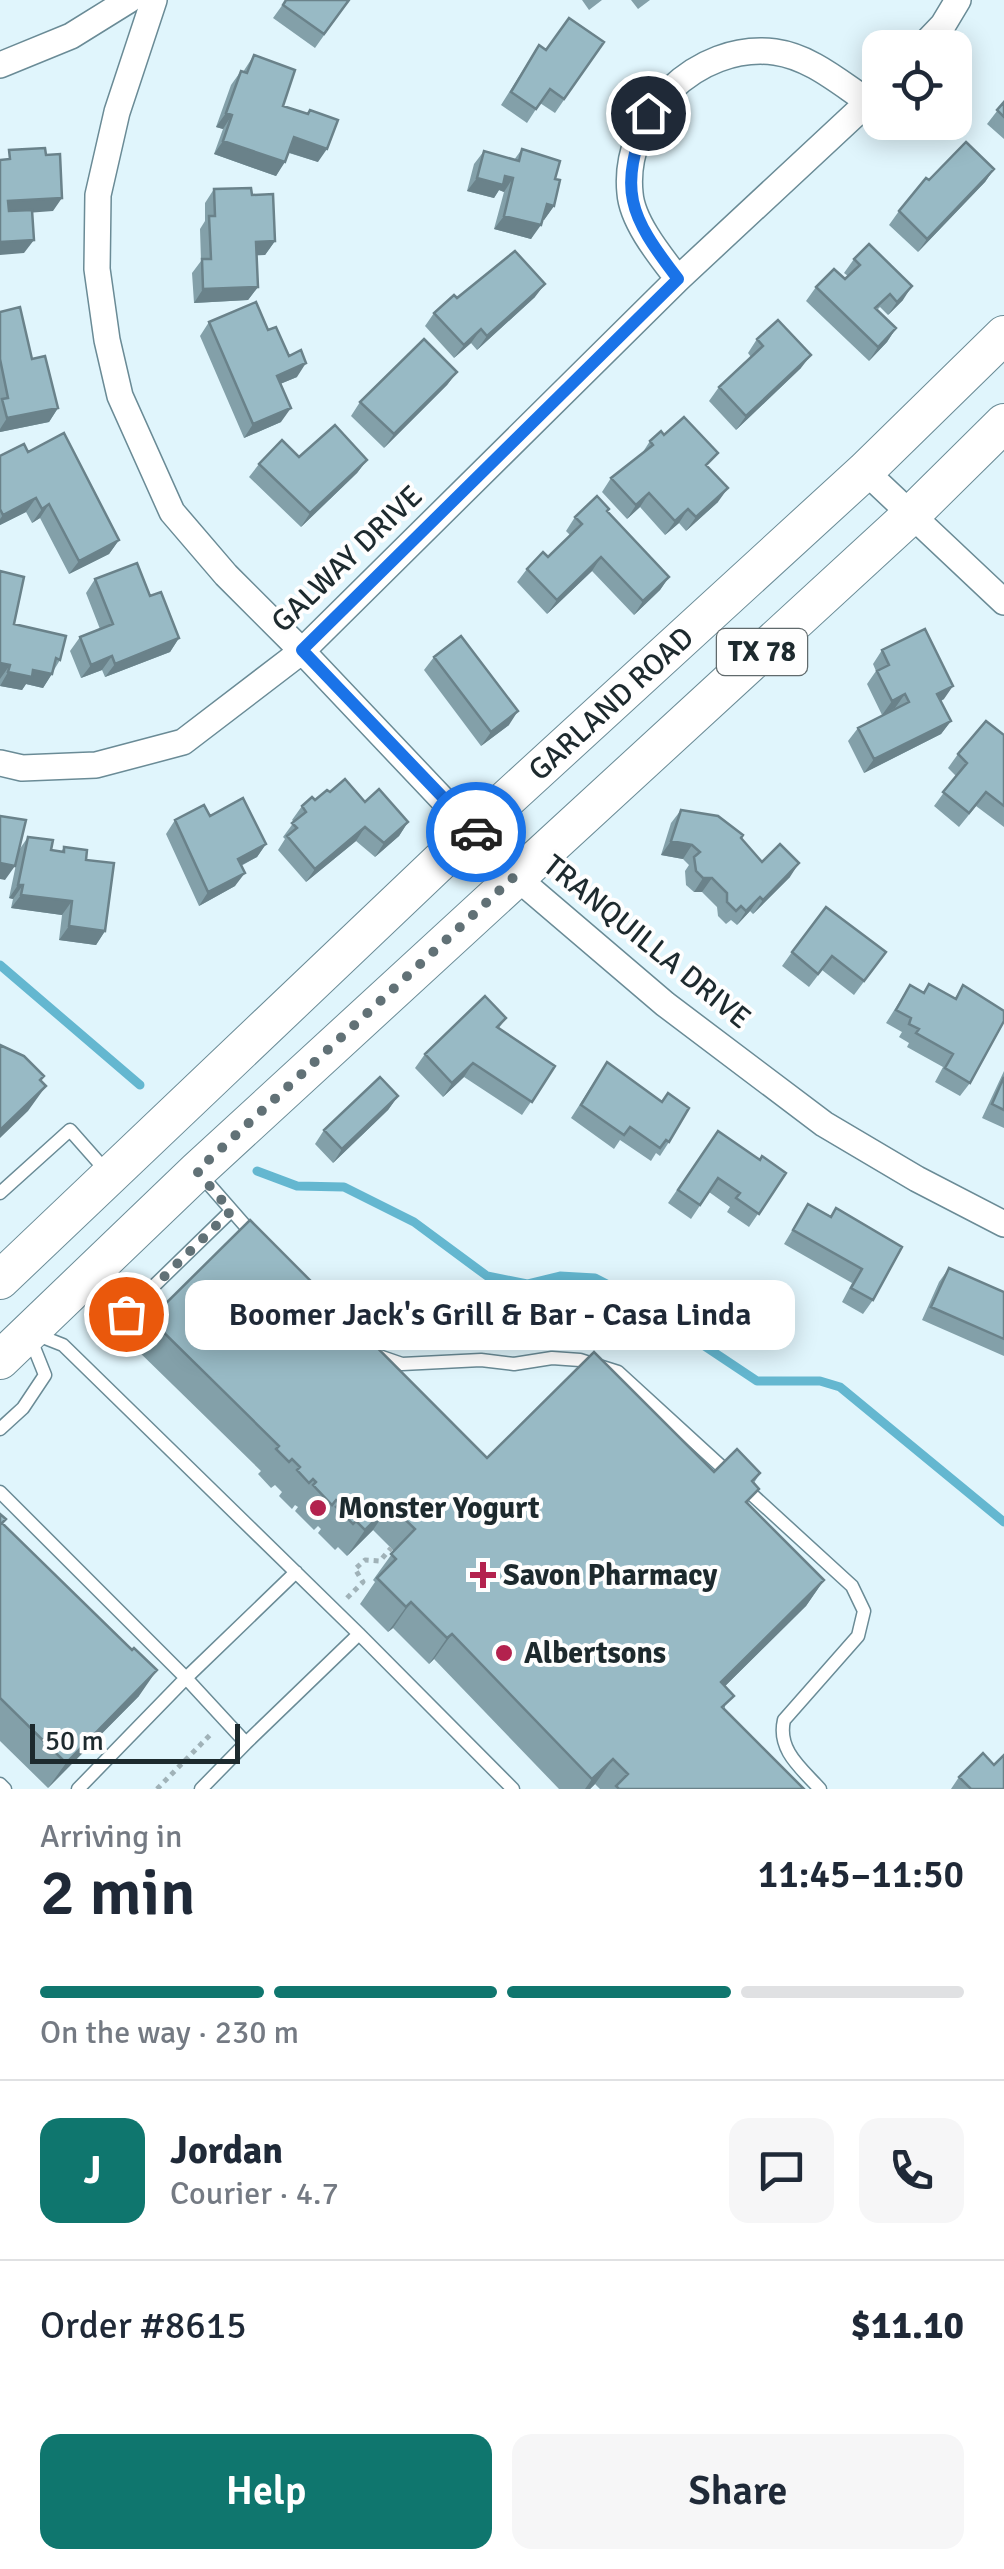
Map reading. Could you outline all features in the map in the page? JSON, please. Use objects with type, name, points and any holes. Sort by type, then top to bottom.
[{"type":"main road","name":"GARLAND ROAD","points":[[0,1280],[474,830],[864,471],[1004,335]]},
{"type":"main road","name":"TX 78","points":[[0,1360],[197,1171],[912,514],[1004,424]]},
{"type":"main road","points":[[159,1128],[197,1171]]},
{"type":"main road","points":[[0,1305],[28,1332]]},
{"type":"street","points":[[0,65],[71,36],[129,0]]},
{"type":"street","name":"TRANQUILLA DRIVE","points":[[154,0],[117,112],[98,195],[97,268],[120,396],[172,512],[226,575],[515,876],[666,1004],[824,1124],[1004,1224]]},
{"type":"street","points":[[938,30],[958,0]]},
{"type":"street","name":"GALWAY DRIVE","points":[[678,279],[650,242],[630,196],[633,154],[648,113],[687,75],[732,56],[775,52],[818,67],[862,90]]},
{"type":"street","name":"GALWAY DRIVE","points":[[0,763],[22,768],[96,765],[183,742],[302,650],[678,279],[862,107]]},
{"type":"street","points":[[864,471],[1004,602]]},
{"type":"lane","points":[[0,1193],[70,1130],[110,1175]]},
{"type":"lane","points":[[197,1171],[271,1254]]},
{"type":"lane","points":[[91,1273],[126,1314],[231,1211]]},
{"type":"lane","points":[[28,1332],[58,1341],[513,1789]]},
{"type":"lane","points":[[0,1429],[23,1408],[44,1375],[28,1332]]},
{"type":"lane","points":[[369,1353],[402,1364],[580,1360],[618,1372],[852,1586],[864,1611],[858,1636],[784,1720],[781,1731],[790,1755],[820,1789]]},
{"type":"lane","points":[[0,1492],[246,1743]]},
{"type":"lane","points":[[78,1789],[296,1572]]},
{"type":"lane","points":[[201,1789],[359,1634]]},
{"type":"path","points":[[372,1591],[355,1569],[365,1560],[380,1560],[391,1548]]},
{"type":"path","points":[[335,1610],[363,1582]]},
{"type":"path","points":[[157,1789],[224,1720]]},
{"type":"building","points":[[286,0],[349,0],[324,34],[283,5]]},
{"type":"building","points":[[569,18],[604,42],[564,99],[550,89],[536,109],[511,92],[539,45],[546,50]]},
{"type":"building","points":[[254,55],[295,70],[283,106],[338,120],[327,149],[294,137],[285,162],[223,141],[232,115],[226,113],[241,71],[247,73]]},
{"type":"building","points":[[966,142],[994,169],[927,239],[899,211],[926,178],[929,180]]},
{"type":"building","points":[[45,148],[46,155],[60,154],[62,198],[8,201],[9,211],[32,210],[34,240],[0,242],[0,160],[10,159],[9,150]]},
{"type":"building","points":[[522,149],[560,161],[554,206],[547,204],[541,225],[504,216],[513,178],[505,176],[503,185],[477,178],[484,151],[519,161]]},
{"type":"building","points":[[251,188],[252,195],[273,194],[275,241],[256,242],[258,287],[203,289],[202,259],[211,259],[209,216],[215,216],[214,189]]},
{"type":"building","points":[[869,244],[912,286],[897,302],[890,294],[875,308],[896,328],[878,347],[816,287],[834,269],[845,279],[860,265],[854,259]]},
{"type":"building","points":[[515,251],[545,284],[487,336],[481,329],[464,345],[434,313]]},
{"type":"building","points":[[256,302],[268,330],[276,327],[289,356],[301,350],[306,363],[277,376],[291,408],[253,424],[209,322]]},
{"type":"building","points":[[20,307],[32,359],[45,356],[58,408],[7,418],[2,399],[8,398],[0,359],[0,312]]},
{"type":"building","points":[[778,320],[811,355],[746,416],[719,387],[763,346],[757,339]]},
{"type":"building","points":[[424,339],[457,372],[394,434],[360,402]]},
{"type":"building","points":[[684,417],[718,453],[706,465],[728,488],[696,517],[688,509],[675,521],[649,493],[636,505],[611,478],[653,445],[650,441],[661,431],[664,435]]},
{"type":"building","points":[[335,425],[367,460],[310,513],[259,464],[282,440],[299,457]]},
{"type":"building","points":[[64,433],[119,540],[79,561],[49,504],[42,509],[36,498],[3,515],[0,509],[0,456],[24,444],[28,452]]},
{"type":"building","points":[[597,496],[669,577],[643,601],[601,557],[557,600],[527,569],[543,552],[548,557],[582,524],[575,517]]},
{"type":"building","points":[[137,563],[150,596],[161,592],[179,638],[115,664],[112,656],[91,665],[80,637],[113,624],[95,579]]},
{"type":"building","points":[[0,571],[24,577],[14,624],[66,636],[52,674],[33,670],[32,677],[8,672],[10,665],[0,663]]},
{"type":"building","points":[[925,629],[953,686],[937,694],[951,721],[874,759],[858,728],[909,702],[905,694],[892,701],[877,671],[889,665],[882,650]]},
{"type":"building","points":[[461,636],[518,711],[491,732],[434,657]]},
{"type":"building","points":[[986,721],[1004,735],[1004,806],[986,792],[969,813],[943,792],[967,763],[958,754]]},
{"type":"building","points":[[345,779],[365,802],[379,789],[408,822],[384,843],[365,827],[315,869],[287,836],[297,828],[292,823],[306,812],[302,806],[312,797],[315,800],[327,790],[330,792]]},
{"type":"building","points":[[243,798],[266,844],[238,859],[245,873],[208,892],[175,820],[204,805],[210,816]]},
{"type":"building","points":[[681,810],[718,816],[743,835],[741,838],[762,862],[780,844],[799,863],[763,900],[760,897],[746,911],[741,906],[736,911],[727,902],[727,893],[712,878],[703,878],[696,871],[694,857],[700,852],[692,845],[671,841]]},
{"type":"building","points":[[0,816],[26,820],[15,866],[0,863]]},
{"type":"building","points":[[28,837],[53,840],[51,850],[87,850],[86,860],[114,863],[105,931],[69,926],[72,901],[21,895],[23,885],[18,885]]},
{"type":"building","points":[[826,907],[886,952],[864,981],[832,956],[818,974],[792,952]]},
{"type":"building","points":[[929,984],[956,999],[963,985],[1004,1011],[1004,1021],[970,1083],[945,1068],[953,1054],[916,1033],[919,1029],[909,1024],[911,1018],[896,1010],[910,985],[924,993]]},
{"type":"building","points":[[485,996],[506,1018],[497,1027],[555,1066],[532,1102],[473,1063],[452,1083],[425,1054]]},
{"type":"building","points":[[0,1045],[24,1056],[44,1076],[40,1080],[46,1086],[0,1130]]},
{"type":"building","points":[[607,1062],[662,1102],[668,1093],[689,1108],[669,1142],[666,1140],[660,1148],[630,1127],[624,1135],[581,1105]]},
{"type":"building","points":[[380,1077],[398,1096],[342,1149],[324,1130]]},
{"type":"building","points":[[1004,1077],[1004,1110],[992,1104]]},
{"type":"building","points":[[718,1131],[786,1173],[759,1214],[736,1198],[740,1193],[718,1178],[700,1205],[678,1190]]},
{"type":"building","points":[[808,1204],[831,1217],[836,1208],[902,1247],[873,1300],[851,1288],[862,1269],[793,1230]]},
{"type":"building","points":[[250,1220],[487,1458],[594,1352],[714,1472],[737,1449],[760,1473],[752,1481],[759,1489],[746,1502],[824,1580],[721,1682],[734,1696],[722,1707],[804,1789],[619,1789],[616,1786],[628,1774],[613,1759],[592,1779],[452,1634],[447,1638],[411,1602],[406,1607],[377,1578],[396,1559],[391,1554],[415,1529],[390,1505],[365,1530],[356,1521],[353,1524],[336,1507],[340,1504],[336,1500],[332,1505],[313,1485],[313,1479],[309,1483],[297,1470],[300,1467],[292,1459],[289,1462],[276,1449],[279,1446],[150,1319]]},
{"type":"building","points":[[949,1268],[1004,1292],[1004,1339],[931,1307]]},
{"type":"building","points":[[0,1514],[6,1519],[2,1523],[157,1670],[66,1763],[0,1698]]},
{"type":"building","points":[[983,1753],[994,1765],[1004,1755],[1004,1789],[971,1789],[959,1777]]},
{"type":"waterway","points":[[0,965],[140,1085]]},
{"type":"waterway","points":[[257,1171],[297,1186],[344,1187],[414,1222],[487,1276],[527,1284],[560,1276],[595,1278],[628,1295],[757,1381],[820,1381],[840,1387],[1004,1522]]},
{"type":"way so far","points":[[126,1314],[231,1211],[197,1171],[515,876],[476,832]]},
{"type":"place","name":"Boomer Jack's Grill & Bar - Casa Linda","points":[[126,1314]]},
{"type":"place","name":"Monster Yogurt","points":[[318,1508]]},
{"type":"place","name":"Savon Pharmacy","points":[[483,1575]]},
{"type":"place","name":"Albertsons","points":[[504,1653]]},
{"type":"route","points":[[476,832],[302,650],[678,279],[650,242],[630,196],[633,154],[648,113]]}]
